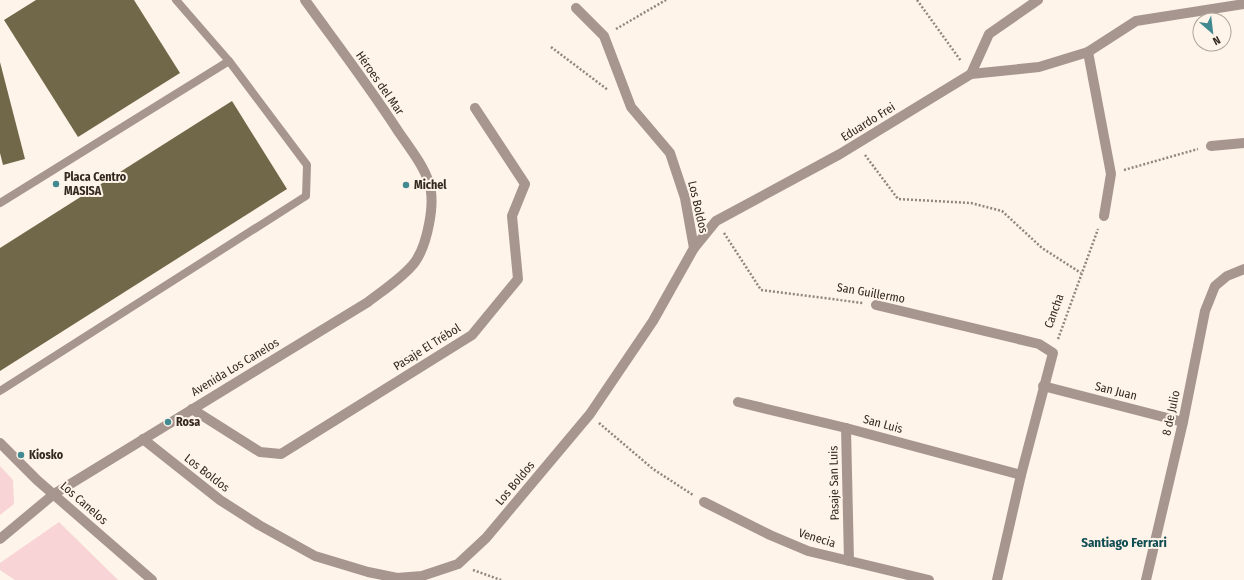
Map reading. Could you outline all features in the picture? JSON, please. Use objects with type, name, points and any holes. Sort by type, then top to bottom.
[{"type":"street","name":"Héroes del Mar","points":[[305,0],[378,101],[418,161],[430,184]]},
{"type":"street","points":[[971,74],[989,34],[1038,0]]},
{"type":"street","points":[[971,74],[1039,67],[1088,52],[1136,21],[1244,4]]},
{"type":"street","name":"Los Boldos","points":[[143,439],[220,500],[259,525],[315,556],[368,572],[397,578],[422,576],[458,564],[486,538],[590,414],[653,321],[694,248],[685,198],[670,154],[631,107],[604,36],[576,8]]},
{"type":"street","points":[[1088,52],[1111,174],[1104,216]]},
{"type":"street","name":"Eduardo Frei","points":[[694,248],[716,221],[840,154],[971,74]]},
{"type":"street","name":"Pasaje El Trébol","points":[[192,409],[260,452],[281,454],[472,335],[518,279],[512,216],[525,184],[475,108]]},
{"type":"street","points":[[1210,146],[1244,143]]},
{"type":"street","name":"Avenida Los Canelos","points":[[0,539],[54,494],[368,302],[399,278],[415,262],[424,243],[432,204],[430,184]]},
{"type":"street","name":"8 de Julio","points":[[1146,580],[1183,422],[1205,311],[1215,286],[1227,276],[1244,270]]},
{"type":"street","name":"San Guillermo","points":[[876,305],[1039,344],[1053,353]]},
{"type":"street","points":[[996,580],[1043,386],[1053,353]]},
{"type":"street","name":"San Juan","points":[[1043,386],[1161,415],[1183,422]]},
{"type":"street","name":"San Luis","points":[[738,402],[846,428],[1021,475]]},
{"type":"street","name":"Pasaje San Luis","points":[[846,428],[849,561]]},
{"type":"street","name":"Los Canelos","points":[[0,443],[38,480],[152,580]]},
{"type":"street","name":"Venecia","points":[[704,502],[770,535],[801,548],[929,580]]},
{"type":"lane","points":[[0,391],[306,196],[307,165],[229,61],[176,0]]},
{"type":"lane","points":[[0,203],[229,61]]},
{"type":"path","points":[[604,36],[666,0]]},
{"type":"path","points":[[916,0],[971,74]]},
{"type":"path","points":[[551,47],[631,107]]},
{"type":"path","points":[[857,143],[898,199],[971,203],[1002,211],[1042,248],[1081,273]]},
{"type":"path","points":[[1111,174],[1210,146]]},
{"type":"path","name":"Cancha","points":[[1053,353],[1081,273],[1104,216]]},
{"type":"path","name":"San Guillermo","points":[[716,221],[761,290],[876,305]]},
{"type":"path","points":[[590,414],[653,469],[704,502]]},
{"type":"path","points":[[458,564],[501,580]]},
{"type":"shaded area","points":[[0,466],[13,480],[14,504],[0,515]]},
{"type":"shaded area","points":[[59,522],[118,580],[15,580],[0,570],[0,563]]},
{"type":"building","points":[[36,0],[134,0],[180,73],[78,137],[4,20]]},
{"type":"building","points":[[0,62],[25,159],[3,165],[0,153]]},
{"type":"building","points":[[232,101],[287,189],[0,371],[0,248]]},
{"type":"place","name":"Placa Centro MASISA","points":[[56,184]]},
{"type":"place","name":"Michel","points":[[406,185]]},
{"type":"place","name":"Rosa","points":[[168,422]]},
{"type":"place","name":"Kiosko","points":[[21,455]]},
{"type":"district","name":"Santiago Ferrari","points":[[1124,542]]}]
